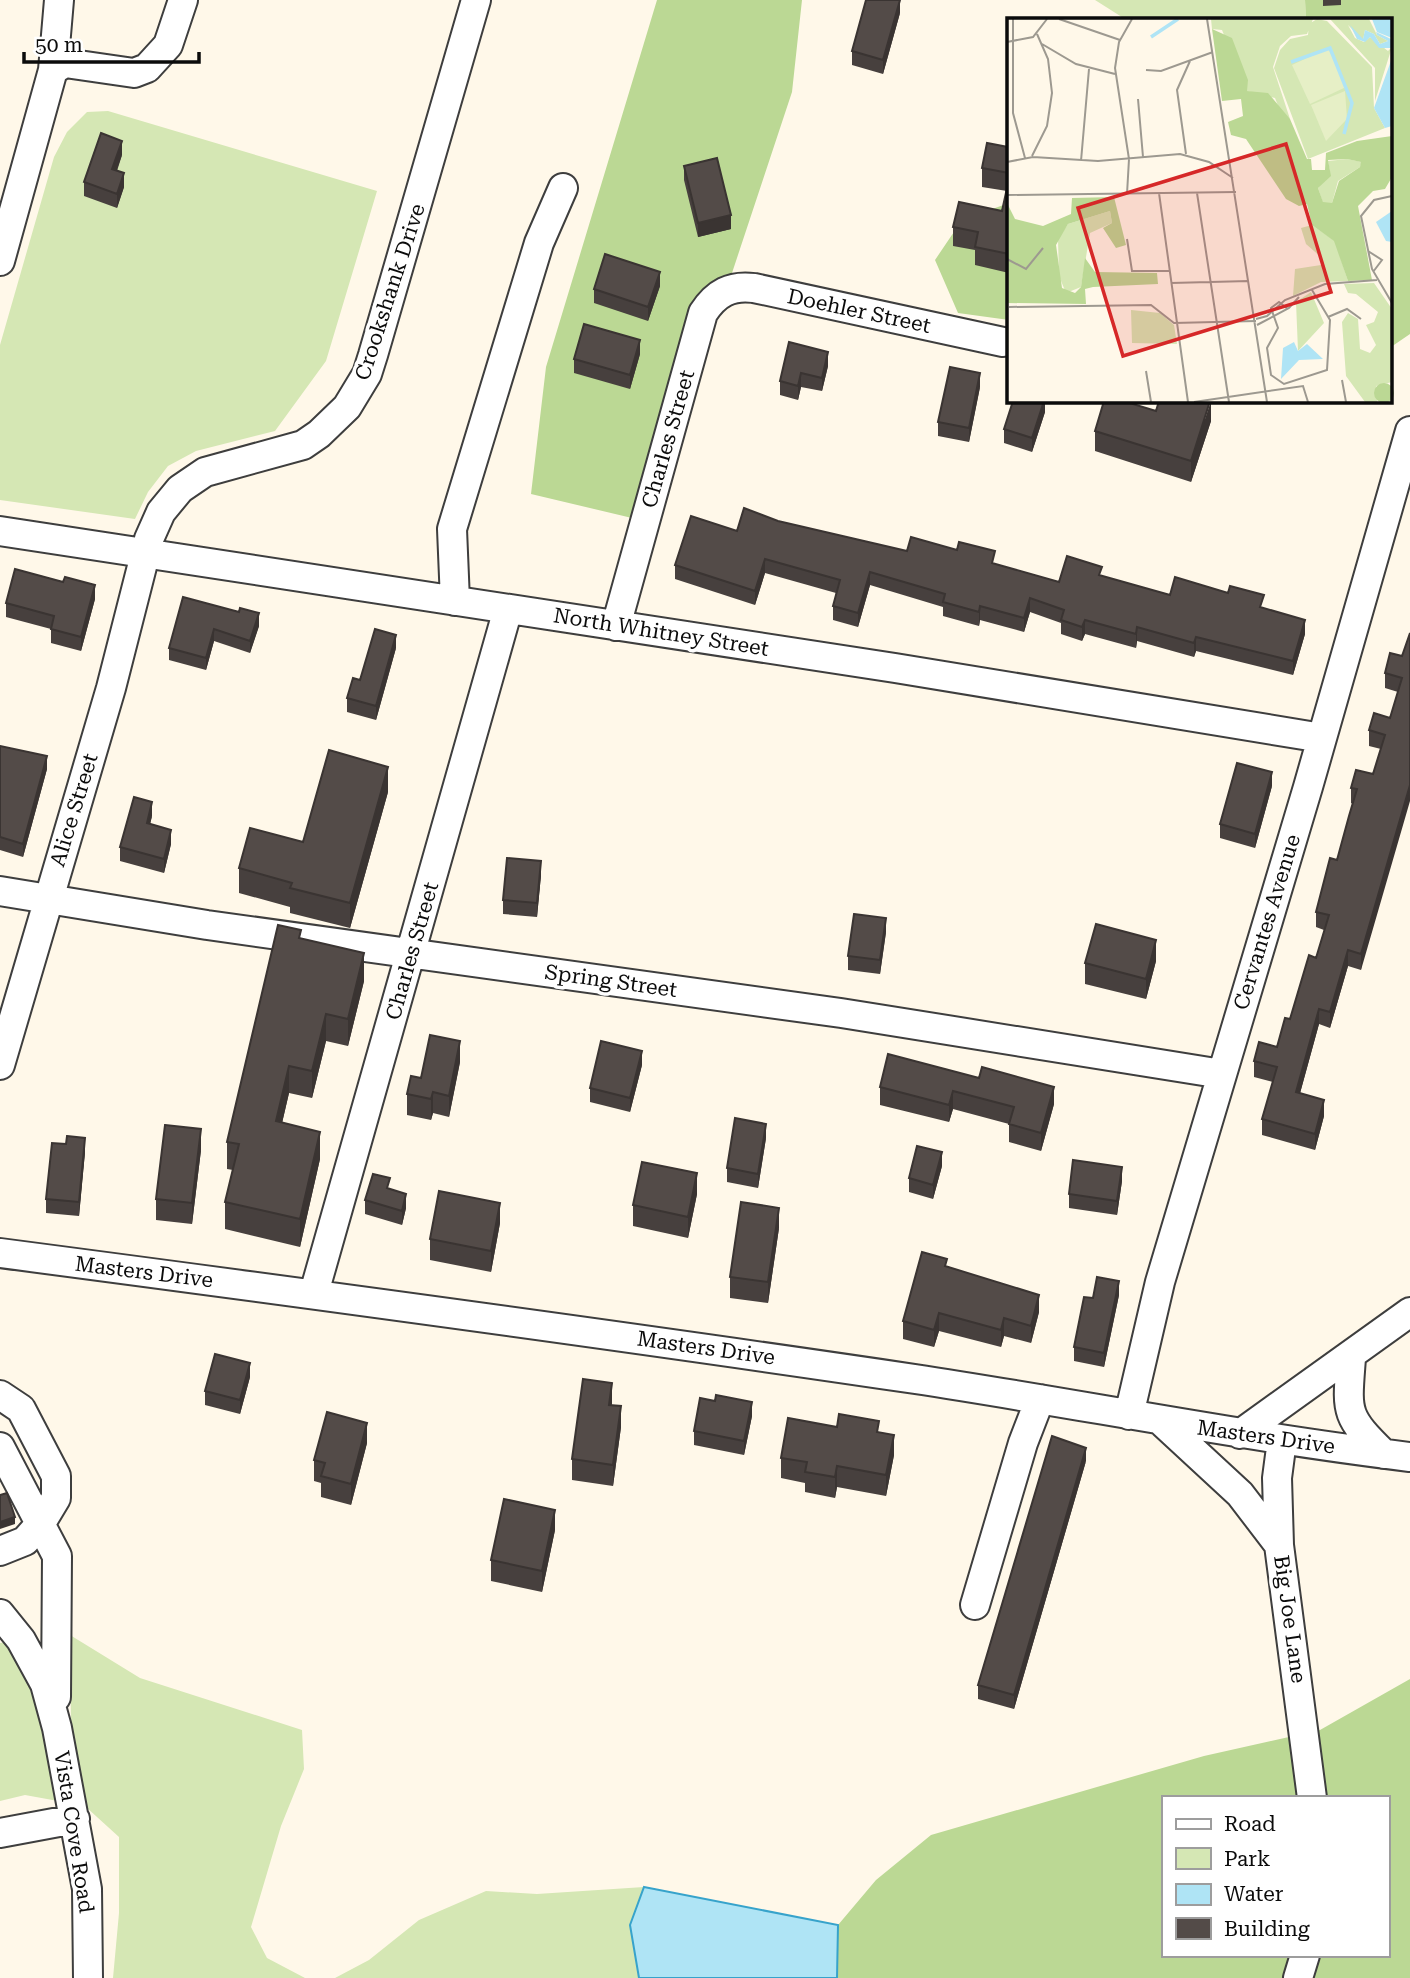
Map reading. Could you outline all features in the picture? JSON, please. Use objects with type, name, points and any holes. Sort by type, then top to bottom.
[{"type":"street","points":[[0,261],[53,70],[59,0]]},
{"type":"street","points":[[53,70],[65,63],[134,73],[147,68],[168,45],[183,0]]},
{"type":"street","name":"Crookshank Drive","points":[[146,553],[161,512],[192,480],[219,467],[303,444],[334,421],[358,391],[373,355],[476,0]]},
{"type":"street","points":[[455,601],[452,529],[539,243],[563,188]]},
{"type":"street","name":"Doehler Street","points":[[716,296],[741,286],[754,288],[1003,342]]},
{"type":"street","name":"Charles Street","points":[[616,626],[703,313],[716,296]]},
{"type":"street","name":"Cervantes Avenue","points":[[1129,1415],[1160,1282],[1406,460],[1410,431]]},
{"type":"street","name":"North Whitney Street","points":[[0,531],[1322,738]]},
{"type":"street","name":"Alice Street","points":[[0,1065],[111,688],[146,553]]},
{"type":"street","name":"Charles Street","points":[[314,1293],[508,609]]},
{"type":"street","name":"Spring Street","points":[[0,891],[412,954],[841,1013],[1222,1074]]},
{"type":"street","name":"Masters Drive","points":[[0,1253],[314,1293],[1040,1399],[1240,1434],[1397,1455]]},
{"type":"street","points":[[1240,1434],[1351,1358],[1410,1312]]},
{"type":"street","points":[[1351,1358],[1348,1401],[1355,1426],[1397,1455]]},
{"type":"street","points":[[0,1395],[21,1409],[57,1476],[55,1498],[41,1523],[24,1541],[0,1551]]},
{"type":"street","points":[[975,1605],[1023,1443],[1040,1399]]},
{"type":"street","points":[[1160,1420],[1240,1494],[1279,1545]]},
{"type":"street","name":"Big Joe Lane","points":[[1282,1440],[1277,1478],[1279,1545],[1312,1796]]},
{"type":"street","name":"Vista Cove Road","points":[[0,1447],[57,1556],[57,1728]]},
{"type":"street","name":"Vista Cove Road","points":[[0,1614],[21,1640],[45,1684],[57,1728],[87,1889],[88,1978]]},
{"type":"street","points":[[0,1833],[75,1819]]},
{"type":"street","points":[[1298,1978],[1305,1957]]},
{"type":"green space","points":[[657,0],[802,0],[792,92],[731,276],[706,288],[690,310],[632,518],[531,494],[546,367]]},
{"type":"green space","points":[[1095,0],[1305,0],[1306,18],[1123,18]]},
{"type":"green space","points":[[1305,0],[1410,0],[1410,334],[1392,346],[1392,18],[1306,18]]},
{"type":"green space","points":[[108,111],[377,191],[326,361],[275,431],[196,451],[168,466],[148,492],[135,519],[0,500],[0,345],[54,157],[67,132],[87,112]]},
{"type":"green space","points":[[1007,204],[1007,320],[958,313],[935,260],[962,220]]},
{"type":"green space","points":[[70,1635],[140,1678],[302,1730],[304,1769],[281,1826],[251,1927],[267,1958],[305,1978],[113,1978],[119,1913],[119,1837],[86,1807],[71,1727]]},
{"type":"green space","points":[[7,1642],[32,1688],[58,1801],[25,1795],[0,1801],[0,1643]]},
{"type":"green space","points":[[1410,1679],[1410,1978],[837,1978],[838,1925],[876,1880],[931,1835],[1204,1756],[1320,1730]]},
{"type":"green space","points":[[644,1887],[630,1925],[639,1978],[335,1978],[369,1960],[419,1920],[486,1891],[537,1894]]},
{"type":"water","points":[[644,1887],[838,1925],[837,1978],[639,1978],[630,1925]]},
{"type":"building","points":[[866,0],[900,0],[883,60],[852,51]]},
{"type":"building","points":[[101,133],[122,141],[112,169],[124,173],[117,194],[84,182]]},
{"type":"building","points":[[987,143],[1007,147],[1007,173],[982,168]]},
{"type":"building","points":[[717,158],[731,215],[698,223],[684,166]]},
{"type":"building","points":[[1007,188],[1007,254],[975,247],[978,232],[953,227],[959,202],[1002,211]]},
{"type":"building","points":[[605,254],[660,272],[648,307],[594,289]]},
{"type":"building","points":[[584,324],[640,340],[630,375],[574,359]]},
{"type":"building","points":[[789,342],[828,352],[822,378],[801,373],[798,386],[780,381]]},
{"type":"building","points":[[950,367],[980,373],[969,428],[938,422]]},
{"type":"building","points":[[1013,402],[1044,402],[1032,438],[1004,429]]},
{"type":"building","points":[[1104,402],[1126,402],[1156,411],[1159,402],[1210,402],[1191,461],[1095,431]]},
{"type":"building","points":[[744,508],[778,521],[907,551],[911,537],[957,550],[959,542],[995,551],[992,563],[1059,582],[1067,556],[1102,567],[1099,575],[1170,595],[1175,577],[1228,593],[1230,586],[1264,595],[1260,607],[1305,620],[1293,661],[1196,637],[1194,643],[1137,627],[1136,634],[1085,620],[1082,627],[1061,620],[1064,610],[1030,598],[1024,618],[980,606],[979,612],[943,602],[945,594],[870,572],[858,613],[833,606],[840,580],[765,559],[755,591],[675,565],[691,516],[737,531]]},
{"type":"building","points":[[15,569],[63,582],[65,577],[95,585],[81,637],[51,629],[54,616],[6,603]]},
{"type":"building","points":[[183,597],[239,612],[240,608],[259,613],[250,641],[214,629],[206,658],[169,648]]},
{"type":"building","points":[[375,629],[396,635],[376,706],[347,698],[353,678],[360,680]]},
{"type":"building","points":[[1410,633],[1410,785],[1361,954],[1348,950],[1330,1012],[1319,1009],[1296,1092],[1324,1100],[1315,1134],[1262,1119],[1277,1067],[1254,1061],[1259,1042],[1277,1047],[1285,1018],[1290,1019],[1309,955],[1316,958],[1329,915],[1316,912],[1330,858],[1337,860],[1357,789],[1351,788],[1356,770],[1373,774],[1385,735],[1369,730],[1374,713],[1390,718],[1402,678],[1385,673],[1390,653],[1402,656]]},
{"type":"building","points":[[0,746],[47,756],[23,844],[0,837]]},
{"type":"building","points":[[329,750],[388,767],[350,903],[290,888],[292,883],[239,868],[250,828],[303,842]]},
{"type":"building","points":[[1237,763],[1272,772],[1255,834],[1220,824]]},
{"type":"building","points":[[134,797],[152,802],[147,823],[171,830],[164,859],[120,847]]},
{"type":"building","points":[[507,858],[541,861],[537,903],[503,900]]},
{"type":"building","points":[[854,914],[886,918],[880,960],[848,956]]},
{"type":"building","points":[[1096,924],[1156,940],[1146,979],[1085,963]]},
{"type":"building","points":[[278,925],[301,930],[299,938],[364,953],[348,1019],[326,1014],[312,1071],[289,1066],[276,1121],[320,1132],[300,1219],[225,1202],[239,1144],[227,1142]]},
{"type":"building","points":[[430,1035],[460,1041],[449,1096],[433,1092],[431,1099],[407,1094],[411,1076],[421,1078]]},
{"type":"building","points":[[601,1041],[642,1051],[630,1098],[590,1088]]},
{"type":"building","points":[[888,1054],[979,1078],[982,1067],[1054,1087],[1041,1133],[1009,1124],[1014,1107],[953,1091],[949,1105],[880,1087]]},
{"type":"building","points":[[735,1118],[766,1124],[758,1174],[727,1168]]},
{"type":"building","points":[[165,1125],[201,1129],[192,1203],[156,1199]]},
{"type":"building","points":[[67,1136],[85,1138],[79,1202],[46,1199],[52,1143],[66,1144]]},
{"type":"building","points":[[917,1146],[942,1152],[933,1185],[909,1178]]},
{"type":"building","points":[[1073,1160],[1122,1167],[1117,1201],[1069,1194]]},
{"type":"building","points":[[642,1162],[697,1173],[688,1217],[633,1205]]},
{"type":"building","points":[[373,1174],[390,1178],[387,1188],[406,1194],[402,1211],[365,1200]]},
{"type":"building","points":[[439,1191],[500,1203],[491,1251],[430,1239]]},
{"type":"building","points":[[741,1202],[779,1208],[768,1282],[730,1277]]},
{"type":"building","points":[[922,1252],[947,1259],[945,1266],[1039,1295],[1031,1326],[1004,1318],[1001,1330],[939,1313],[934,1330],[903,1321]]},
{"type":"building","points":[[1097,1277],[1119,1281],[1104,1353],[1074,1347],[1084,1297],[1093,1298]]},
{"type":"building","points":[[215,1354],[250,1363],[240,1400],[205,1391]]},
{"type":"building","points":[[583,1379],[612,1383],[609,1405],[621,1406],[613,1465],[572,1459]]},
{"type":"building","points":[[716,1395],[752,1402],[744,1441],[694,1431],[700,1398],[715,1401]]},
{"type":"building","points":[[327,1412],[367,1423],[351,1484],[321,1476],[325,1463],[314,1460]]},
{"type":"building","points":[[839,1414],[879,1421],[877,1432],[894,1435],[886,1475],[837,1466],[835,1477],[805,1472],[807,1462],[781,1458],[788,1418],[837,1427]]},
{"type":"building","points":[[1052,1436],[1086,1448],[1014,1695],[978,1685]]},
{"type":"building","points":[[7,1493],[15,1517],[0,1522],[0,1495]]},
{"type":"building","points":[[504,1499],[555,1510],[542,1571],[491,1560]]}]
